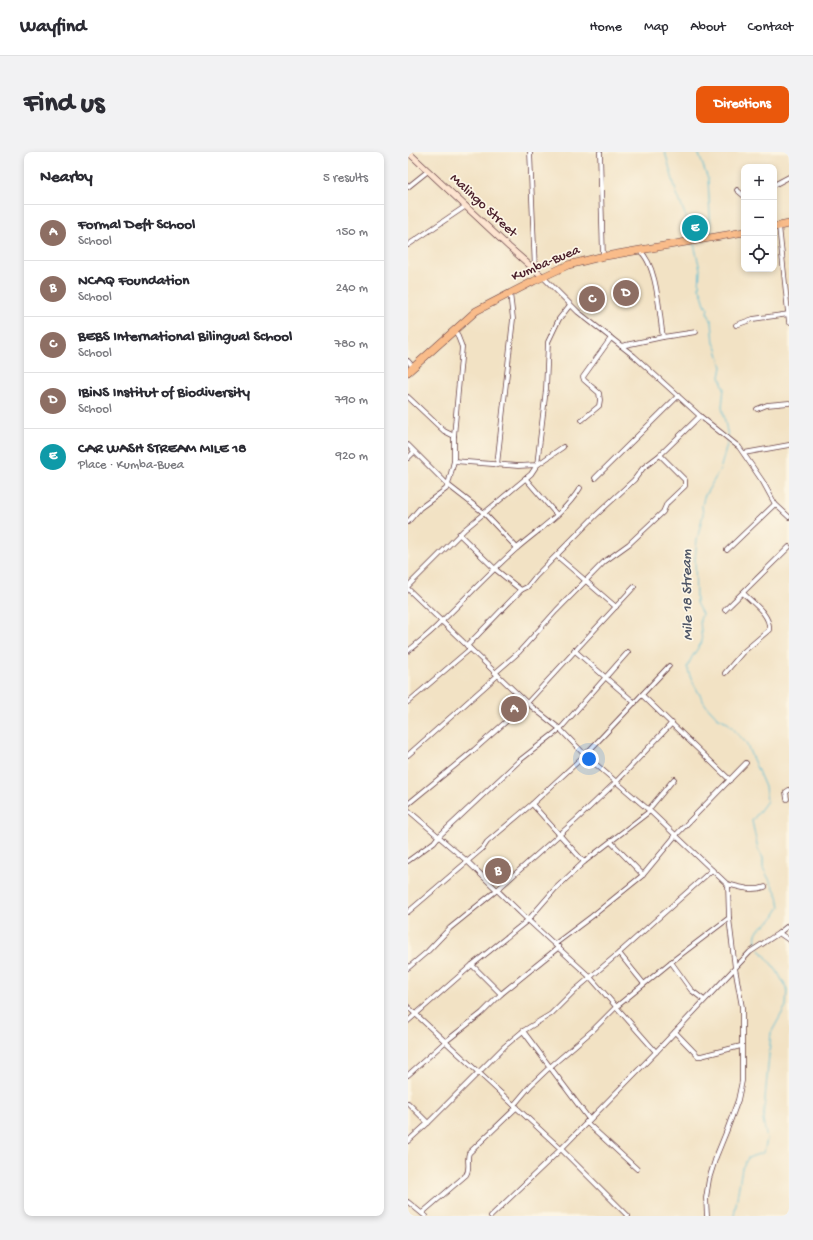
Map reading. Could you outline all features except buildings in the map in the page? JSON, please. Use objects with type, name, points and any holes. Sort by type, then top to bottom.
[{"type":"highway","points":[[777,227],[789,224]]},
{"type":"highway","name":"Kumba-Buea","points":[[410,370],[476,311],[510,293],[572,264],[638,250],[741,233]]},
{"type":"street","name":"Malingo Street","points":[[408,152],[543,277]]},
{"type":"street","points":[[530,152],[535,270]]},
{"type":"street","points":[[600,152],[604,257]]},
{"type":"street","points":[[408,188],[428,171]]},
{"type":"street","points":[[777,184],[789,177]]},
{"type":"street","points":[[737,190],[741,193]]},
{"type":"street","points":[[408,245],[466,206]]},
{"type":"street","points":[[777,227],[789,322]]},
{"type":"street","points":[[638,250],[646,257],[654,275],[663,337]]},
{"type":"street","points":[[543,277],[570,305],[621,346],[700,416],[730,441],[736,444],[744,453],[763,482],[775,504],[789,517]]},
{"type":"street","points":[[497,465],[513,319],[510,293]]},
{"type":"street","points":[[537,465],[546,389],[548,342],[558,319],[570,305]]},
{"type":"street","points":[[736,325],[752,318],[788,314]]},
{"type":"street","points":[[408,522],[420,508],[444,491],[448,485],[454,461],[454,436],[462,347],[455,329]]},
{"type":"street","points":[[621,346],[696,332]]},
{"type":"street","points":[[582,420],[599,406],[600,400],[599,393],[584,380],[583,377],[610,338]]},
{"type":"street","points":[[408,361],[410,370]]},
{"type":"street","points":[[595,478],[678,396]]},
{"type":"street","points":[[408,397],[444,431],[454,436]]},
{"type":"street","points":[[757,409],[767,405],[789,403]]},
{"type":"street","points":[[408,702],[468,647],[520,590],[529,585],[595,516],[632,482],[642,468],[660,455],[700,416]]},
{"type":"street","points":[[408,445],[448,485],[484,513],[517,548]]},
{"type":"street","points":[[744,453],[789,445]]},
{"type":"street","points":[[563,447],[537,465],[531,474],[459,534],[408,588],[527,703],[560,729],[585,755],[650,810],[727,884],[729,888],[729,918],[735,968],[742,1007],[742,1078],[741,1089],[709,1179],[706,1198],[707,1216]]},
{"type":"street","points":[[408,458],[414,452]]},
{"type":"street","points":[[408,755],[497,674],[604,562],[629,544],[663,512],[667,503],[685,486],[685,480],[660,455]]},
{"type":"street","points":[[454,461],[497,465],[537,465]]},
{"type":"street","points":[[525,478],[557,515]]},
{"type":"street","points":[[408,652],[442,622],[463,599],[517,548],[540,531],[568,505],[580,488]]},
{"type":"street","points":[[727,550],[775,504]]},
{"type":"street","points":[[459,534],[495,569],[520,590]]},
{"type":"street","points":[[725,610],[789,546]]},
{"type":"street","points":[[557,556],[616,607]]},
{"type":"street","points":[[408,804],[474,750],[527,703],[574,650],[634,587]]},
{"type":"street","points":[[725,673],[742,653],[769,630],[770,626],[766,615],[743,593]]},
{"type":"street","points":[[574,650],[635,703]]},
{"type":"street","points":[[408,861],[434,842],[438,836],[519,761],[560,729],[628,652]]},
{"type":"street","points":[[408,912],[484,848],[488,842],[585,755],[669,666]]},
{"type":"street","points":[[642,695],[730,780]]},
{"type":"street","points":[[408,968],[428,951],[450,928],[497,890],[560,835],[616,782],[672,723]]},
{"type":"street","points":[[555,944],[643,875],[676,835],[746,763]]},
{"type":"street","points":[[408,1021],[472,965],[528,920],[554,889],[584,862],[650,810],[674,779]]},
{"type":"street","points":[[787,799],[786,792],[789,790]]},
{"type":"street","points":[[532,804],[584,862]]},
{"type":"street","points":[[408,810],[468,862],[590,977],[656,1052]]},
{"type":"street","points":[[611,842],[643,875]]},
{"type":"street","points":[[408,1141],[505,1046],[523,1031],[551,1014],[574,991],[712,870]]},
{"type":"street","points":[[727,884],[752,889],[759,889],[765,886]]},
{"type":"street","points":[[408,1202],[424,1214],[466,1175],[469,1170],[467,1158],[469,1153],[516,1106],[531,1085],[593,1030],[616,1007],[671,962],[729,918]]},
{"type":"street","points":[[491,1216],[656,1052],[753,949],[789,925]]},
{"type":"street","points":[[779,933],[789,940]]},
{"type":"street","points":[[408,1075],[445,1042],[482,1013],[501,994],[559,947]]},
{"type":"street","points":[[619,953],[644,984]]},
{"type":"street","points":[[671,962],[691,990],[704,1000]]},
{"type":"street","points":[[472,965],[501,994]]},
{"type":"street","points":[[408,1008],[561,1148],[628,1216]]},
{"type":"street","points":[[523,1031],[588,1121],[637,1169]]},
{"type":"street","points":[[675,1032],[698,1056],[741,1046]]},
{"type":"street","points":[[408,1103],[428,1123]]},
{"type":"waterway","points":[[665,152],[677,194],[693,235]]},
{"type":"waterway","name":"Mile 18 Stream","points":[[693,237],[711,234],[708,179],[698,152]]},
{"type":"waterway","name":"Mile 18 Stream","points":[[694,244],[700,269],[699,288],[708,308],[707,312],[712,322],[714,343],[722,367],[720,377],[724,388],[722,407],[728,436]]},
{"type":"waterway","name":"Mile 18 Stream","points":[[728,441],[720,470],[704,497],[702,506],[703,514],[697,540],[695,559],[696,603],[702,614],[700,620],[702,642],[687,667],[691,679],[705,704],[717,717],[727,722],[746,743],[765,787],[767,801],[752,821],[758,849],[763,858],[763,868],[778,896],[780,907],[773,918],[757,932],[757,945]]},
{"type":"waterway","name":"Mile 18 Stream","points":[[734,1216],[742,1168],[748,1158],[764,1152],[767,1139],[763,1121],[771,1033],[786,1006],[787,989],[777,971],[759,948]]},
{"type":"place","name":"CAR WASH STREAM MILE 18","points":[[695,228]]},
{"type":"place","name":"IBiNS Institut of Biodiversity","points":[[626,293]]},
{"type":"place","name":"BEBS International Bilingual School","points":[[592,299]]},
{"type":"place","name":"Formal Deft School","points":[[514,709]]},
{"type":"place","name":"NCAQ Foundation","points":[[498,871]]}]
